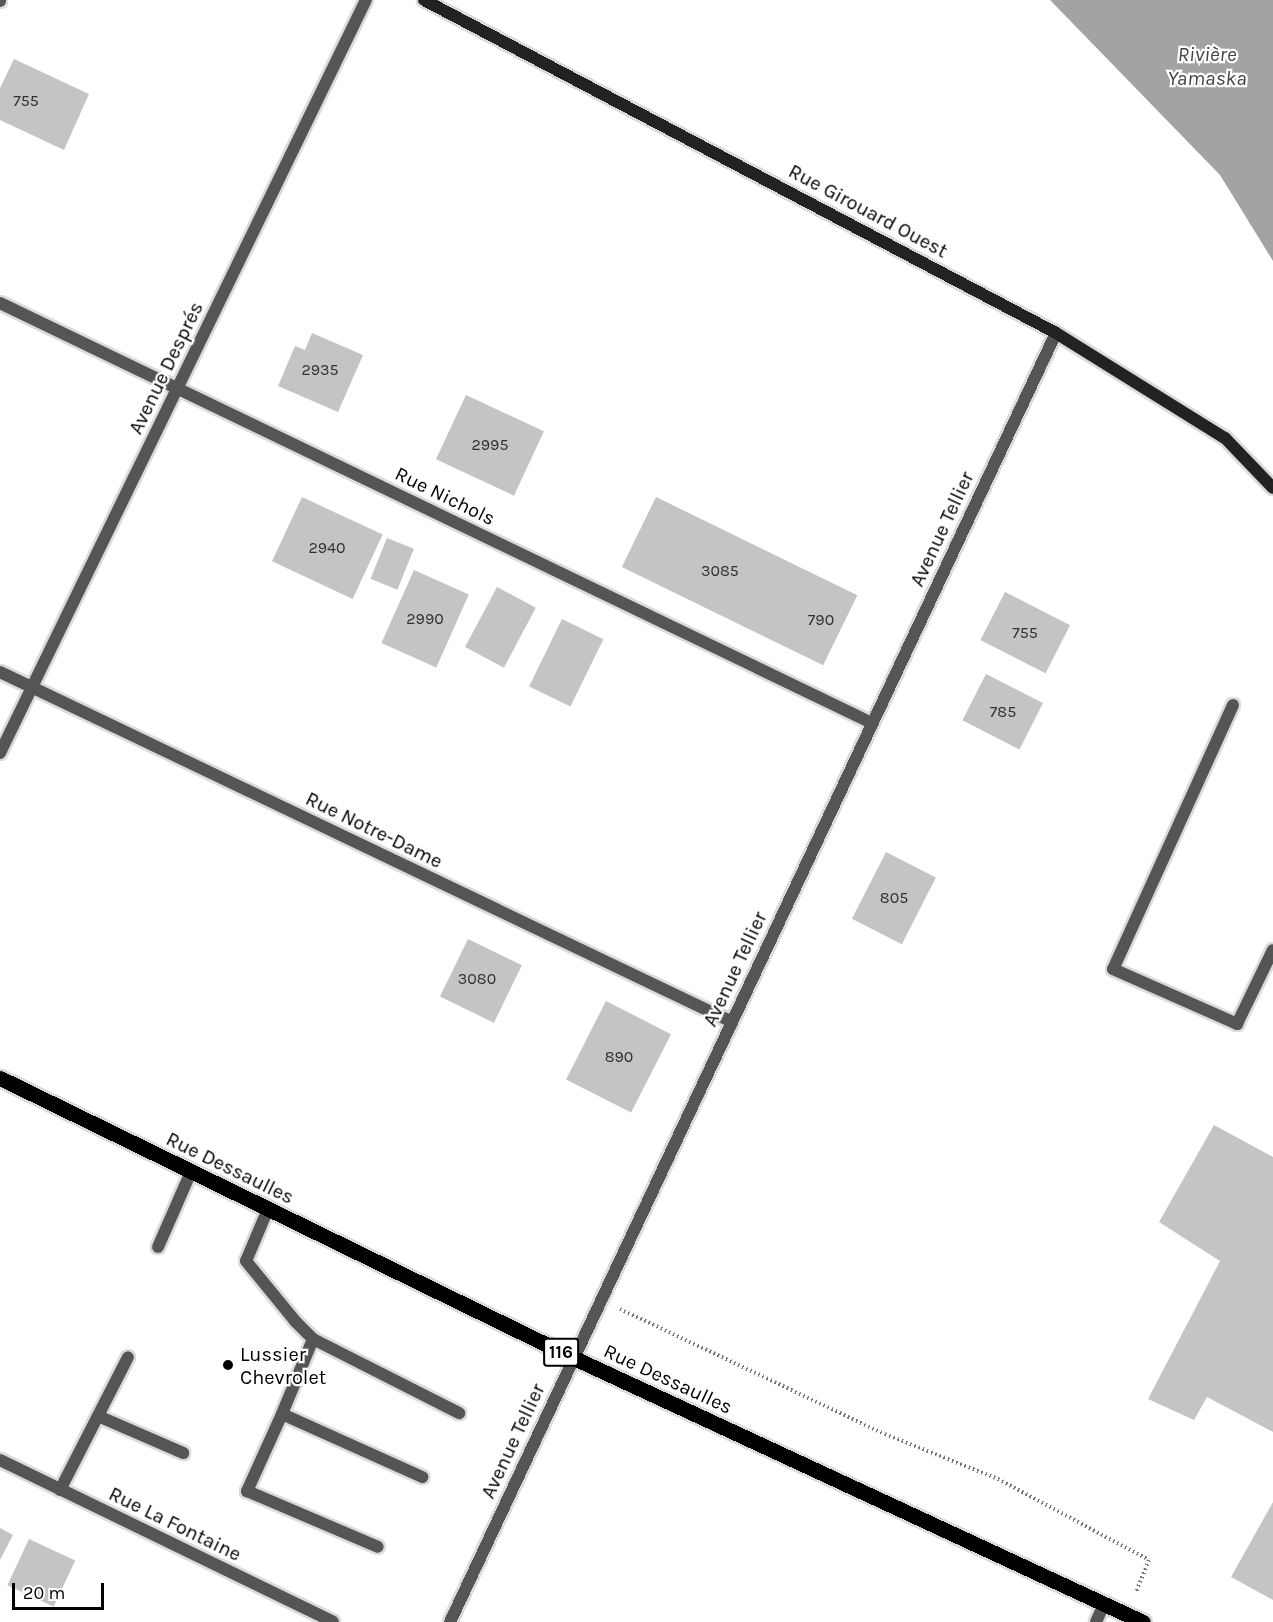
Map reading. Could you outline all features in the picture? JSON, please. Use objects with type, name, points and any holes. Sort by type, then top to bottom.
[{"type":"main road","name":"Rue Dessaulles","points":[[0,1078],[574,1358],[1143,1622]]},
{"type":"street","name":"Avenue Després","points":[[0,753],[366,0]]},
{"type":"street","name":"Rue Girouard Ouest","points":[[424,0],[1056,333],[1225,438],[1273,488]]},
{"type":"street","name":"Rue Nichols","points":[[0,303],[872,723]]},
{"type":"street","name":"Avenue Tellier","points":[[450,1622],[1056,333]]},
{"type":"street","name":"Rue Notre-Dame","points":[[0,672],[732,1022]]},
{"type":"street","points":[[1233,705],[1113,969],[1237,1024],[1273,950]]},
{"type":"street","points":[[158,1247],[191,1172]]},
{"type":"street","points":[[268,1209],[246,1261],[313,1339],[459,1413]]},
{"type":"street","points":[[313,1339],[247,1491],[378,1547]]},
{"type":"street","points":[[60,1490],[128,1357]]},
{"type":"street","points":[[282,1414],[422,1477]]},
{"type":"street","points":[[98,1416],[183,1453]]},
{"type":"street","name":"Rue La Fontaine","points":[[0,1460],[333,1622]]},
{"type":"street","points":[[1096,1622],[1104,1604]]},
{"type":"path","name":"Rue Dessaulles","points":[[602,1299],[670,1336],[864,1424],[998,1479],[1149,1560],[1127,1615]]},
{"type":"water","name":"Rivière Yamaska","points":[[1050,0],[1273,0],[1273,261],[1220,175]]},
{"type":"building","points":[[14,59],[89,94],[64,150],[0,120],[0,88]]},
{"type":"building","points":[[312,333],[363,355],[338,412],[278,386],[295,346],[305,350]]},
{"type":"building","points":[[466,395],[544,431],[514,496],[436,459]]},
{"type":"building","points":[[302,497],[383,535],[353,599],[272,561]]},
{"type":"building","points":[[656,497],[857,595],[823,665],[622,567]]},
{"type":"building","points":[[387,538],[414,549],[397,590],[371,579]]},
{"type":"building","points":[[414,570],[469,594],[436,667],[381,643]]},
{"type":"building","points":[[497,587],[536,608],[504,668],[465,647]]},
{"type":"building","points":[[1005,592],[1070,625],[1046,673],[980,640]]},
{"type":"building","points":[[562,619],[603,639],[570,707],[529,686]]},
{"type":"building","points":[[986,674],[1043,703],[1019,749],[962,720]]},
{"type":"building","points":[[886,852],[936,877],[902,944],[852,919]]},
{"type":"building","points":[[468,939],[522,965],[494,1023],[440,997]]},
{"type":"building","points":[[606,1001],[671,1034],[631,1113],[566,1079]]},
{"type":"building","points":[[1214,1125],[1273,1157],[1273,1432],[1207,1397],[1194,1420],[1148,1399],[1220,1261],[1159,1222]]},
{"type":"building","points":[[1273,1502],[1273,1600],[1231,1577]]},
{"type":"building","points":[[0,1528],[13,1535],[0,1560]]},
{"type":"building","points":[[29,1539],[75,1561],[54,1607],[7,1585]]},
{"type":"place","name":"Lussier Chevrolet","points":[[228,1365]]}]
